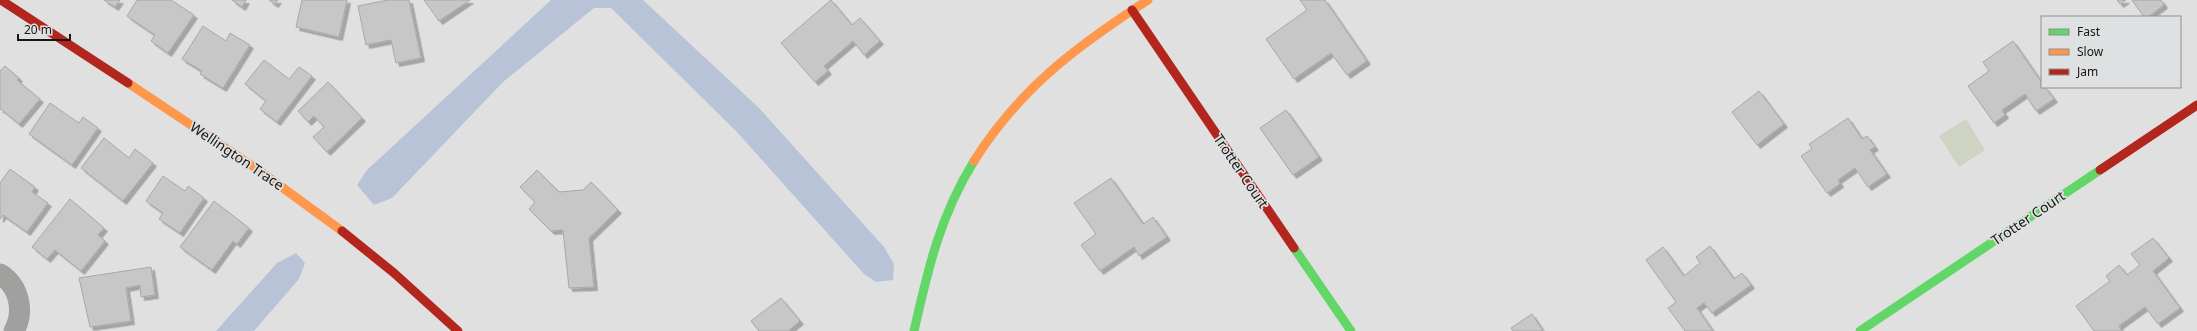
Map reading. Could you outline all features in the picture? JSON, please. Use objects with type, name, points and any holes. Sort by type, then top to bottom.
[{"type":"street","name":"Wellington Trace","points":[[1,0],[255,166],[314,209],[377,259],[458,331]]},
{"type":"street","points":[[914,331],[929,263],[947,212],[981,150],[1009,113],[1040,79],[1088,40],[1148,0]]},
{"type":"street","name":"Trotter Court","points":[[1132,10],[1351,331]]},
{"type":"street","name":"Trotter Court","points":[[1860,331],[2197,105]]},
{"type":"street","points":[[0,274],[13,286],[19,298],[20,311],[14,331]]},
{"type":"green space","points":[[1966,119],[1985,150],[1959,167],[1939,136]]},
{"type":"water","points":[[551,0],[643,0],[759,108],[884,247],[894,264],[893,280],[876,282],[864,274],[736,131],[611,8],[594,8],[503,82],[392,198],[374,205],[357,185],[367,170]]},
{"type":"water","points":[[296,253],[305,263],[299,279],[254,331],[216,331],[277,263]]},
{"type":"building","points":[[104,0],[120,0],[115,7]]},
{"type":"building","points":[[137,0],[171,0],[194,15],[168,53],[151,41],[155,35],[127,16]]},
{"type":"building","points":[[232,0],[246,0],[242,7]]},
{"type":"building","points":[[269,0],[278,0],[275,4]]},
{"type":"building","points":[[302,0],[347,0],[339,37],[296,27]]},
{"type":"building","points":[[388,0],[409,0],[421,58],[396,63],[391,40],[366,45],[358,6]]},
{"type":"building","points":[[424,0],[470,0],[439,21]]},
{"type":"building","points":[[831,0],[852,25],[860,18],[880,41],[864,55],[853,41],[824,66],[828,71],[815,82],[781,43]]},
{"type":"building","points":[[1300,0],[1325,0],[1367,61],[1347,75],[1331,53],[1294,79],[1266,39],[1307,10]]},
{"type":"building","points":[[2117,0],[2126,0],[2120,4]]},
{"type":"building","points":[[2132,0],[2161,0],[2164,5],[2149,16],[2143,16]]},
{"type":"building","points":[[203,26],[226,41],[230,33],[250,45],[223,88],[200,74],[202,71],[182,59]]},
{"type":"building","points":[[2013,41],[2041,82],[2041,88],[2046,88],[2054,99],[2036,111],[2025,94],[2002,110],[2005,115],[1994,123],[1968,86],[1989,71],[1983,62]]},
{"type":"building","points":[[264,60],[289,79],[299,67],[312,76],[277,122],[260,109],[266,101],[245,84]]},
{"type":"building","points":[[5,66],[19,78],[17,80],[40,99],[19,124],[1,109],[0,110],[0,71]]},
{"type":"building","points":[[328,82],[362,118],[327,152],[313,137],[324,127],[314,116],[308,122],[298,111]]},
{"type":"building","points":[[1759,91],[1784,124],[1757,145],[1732,112]]},
{"type":"building","points":[[50,103],[79,123],[83,117],[98,128],[72,165],[29,134]]},
{"type":"building","points":[[1286,110],[1319,157],[1293,175],[1260,128]]},
{"type":"building","points":[[1848,118],[1862,139],[1867,136],[1875,147],[1870,150],[1887,174],[1868,187],[1855,168],[1838,180],[1840,184],[1827,193],[1801,156],[1812,149],[1809,144]]},
{"type":"building","points":[[104,138],[129,158],[135,149],[153,163],[123,201],[81,168]]},
{"type":"building","points":[[10,169],[35,187],[32,192],[48,203],[27,232],[3,215],[0,219],[0,183]]},
{"type":"building","points":[[537,170],[559,192],[583,190],[591,182],[618,210],[589,238],[594,287],[569,288],[563,230],[551,231],[529,209],[535,202],[520,187]]},
{"type":"building","points":[[163,176],[185,191],[188,186],[204,198],[180,233],[159,219],[163,213],[146,201]]},
{"type":"building","points":[[1111,178],[1143,224],[1153,217],[1167,237],[1139,256],[1134,247],[1100,271],[1081,245],[1096,234],[1074,203]]},
{"type":"building","points":[[70,199],[104,228],[98,235],[105,241],[81,271],[55,250],[47,259],[32,247]]},
{"type":"building","points":[[214,201],[249,228],[237,244],[233,241],[212,270],[180,247]]},
{"type":"building","points":[[2153,238],[2169,258],[2153,271],[2180,308],[2158,324],[2145,307],[2119,326],[2122,331],[2094,331],[2076,306],[2110,281],[2106,276],[2119,265],[2127,275],[2140,265],[2131,254]]},
{"type":"building","points":[[1710,246],[1734,279],[1742,273],[1751,285],[1712,313],[1704,303],[1697,308],[1713,331],[1685,331],[1668,308],[1676,302],[1646,260],[1663,247],[1684,276],[1700,263],[1696,257]]},
{"type":"building","points":[[151,267],[155,295],[141,297],[140,285],[126,288],[131,321],[90,327],[79,278]]},
{"type":"building","points":[[781,298],[800,321],[788,331],[759,331],[751,321]]},
{"type":"building","points":[[1532,314],[1543,331],[1513,331],[1511,328]]},
{"type":"traffic: fast","points":[[914,331],[924,286],[936,243],[952,202],[974,161]]},
{"type":"traffic: fast","points":[[1860,331],[2100,170]]},
{"type":"traffic: fast","points":[[1294,248],[1351,331]]},
{"type":"traffic: slow","points":[[974,161],[992,135],[1011,112],[1052,70],[1097,34],[1148,0]]},
{"type":"traffic: slow","points":[[128,83],[257,169],[342,231]]},
{"type":"traffic: jam","points":[[1,0],[128,83]]},
{"type":"traffic: jam","points":[[1132,10],[1294,248]]},
{"type":"traffic: jam","points":[[2100,170],[2197,105]]},
{"type":"traffic: jam","points":[[342,231],[394,273],[458,331]]}]
